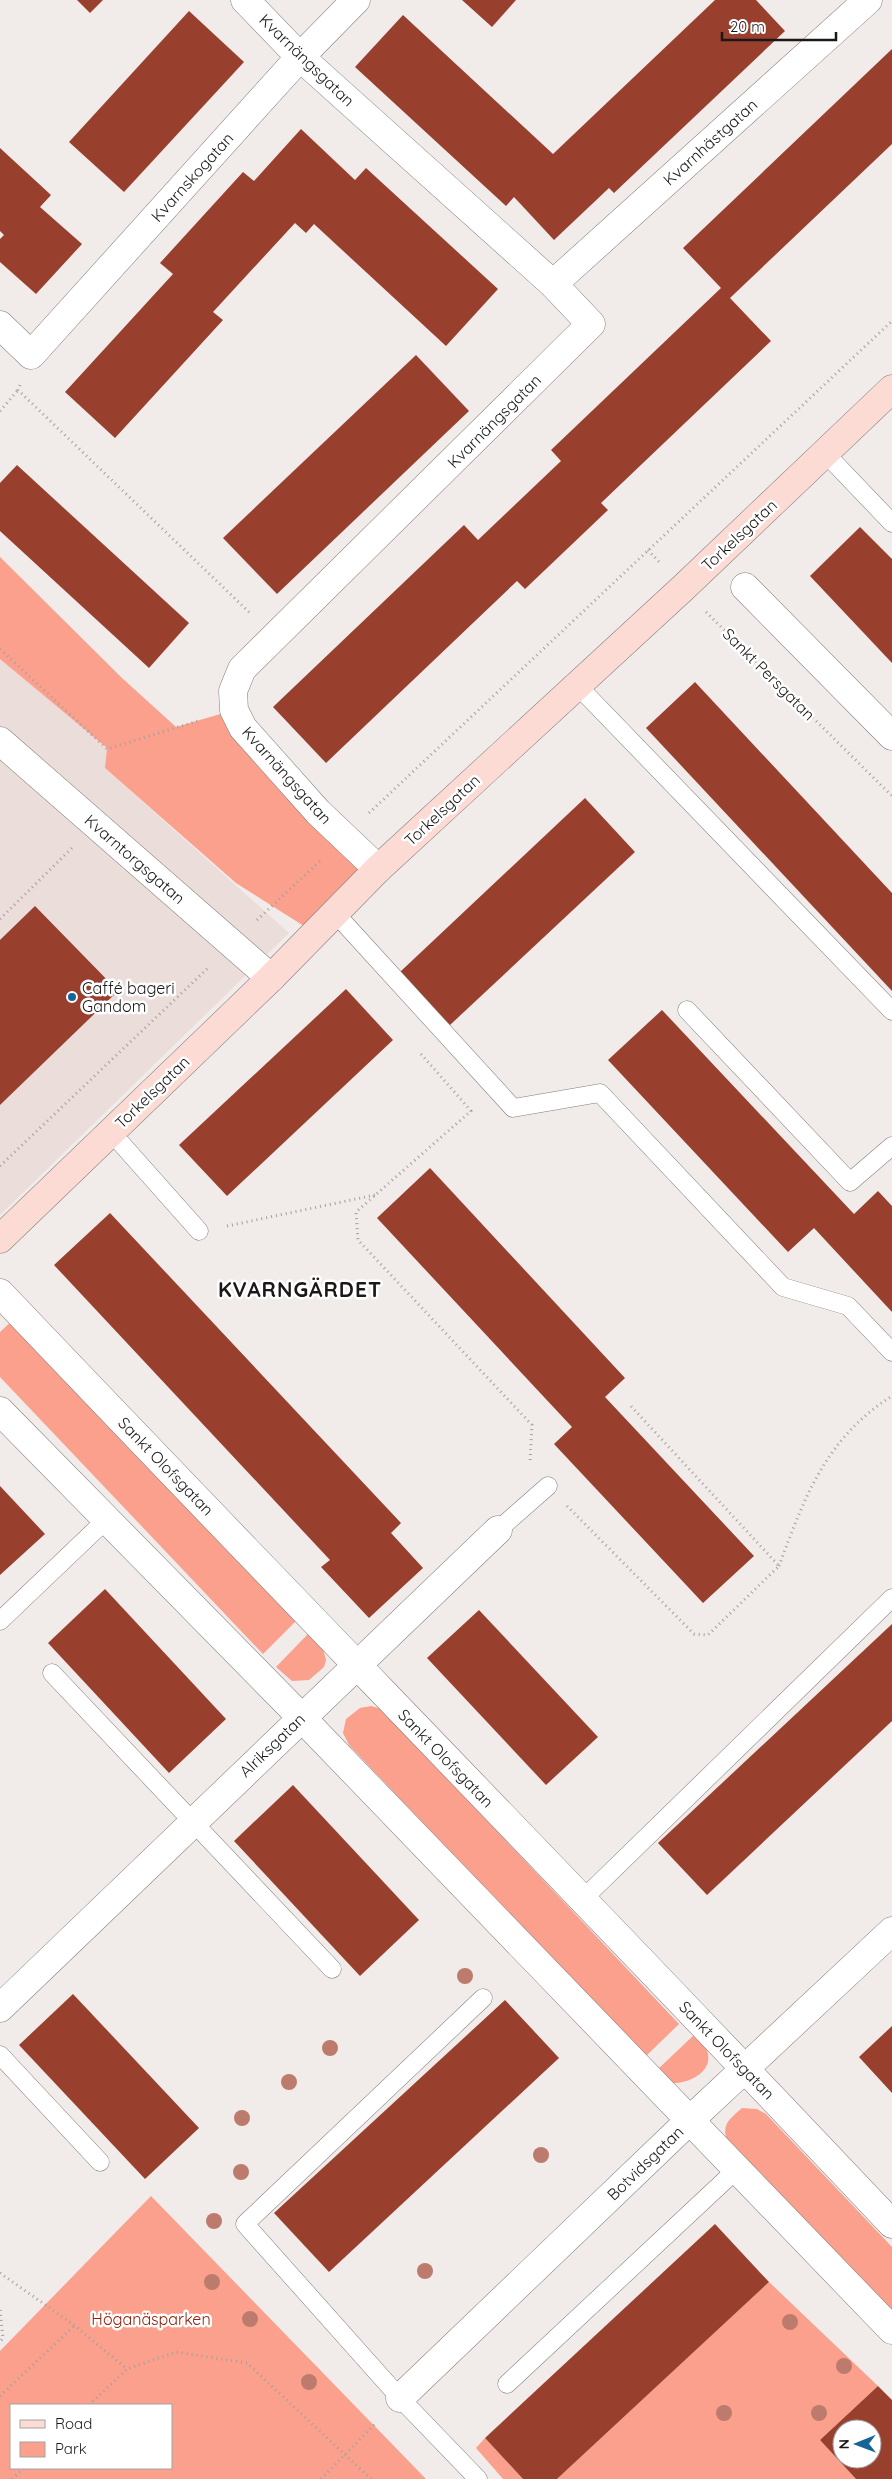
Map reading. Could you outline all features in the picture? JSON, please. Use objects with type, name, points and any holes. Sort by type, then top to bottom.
[{"type":"street","name":"Kvarnängsgatan","points":[[245,0],[300,57],[552,284],[591,324],[242,669],[233,691],[234,710],[243,728],[318,812],[378,869]]},
{"type":"street","name":"Kvarnskogatan","points":[[31,355],[300,57],[356,0]]},
{"type":"street","name":"Kvarnhästgatan","points":[[552,284],[868,0]]},
{"type":"street","points":[[0,325],[31,355]]},
{"type":"street","name":"Torkelsgatan","points":[[0,1239],[271,978],[378,869],[683,588],[892,389]]},
{"type":"street","points":[[745,587],[892,736]]},
{"type":"street","name":"Kvarntorgsgatan","points":[[0,741],[271,978]]},
{"type":"street","name":"Sankt Olofsgatan","points":[[0,1293],[355,1665],[745,2068],[892,2224]]},
{"type":"street","points":[[0,1410],[301,1716],[892,2330]]},
{"type":"street","name":"Alriksgatan","points":[[0,2008],[301,1716],[498,1530]]},
{"type":"street","name":"Botvidsgatan","points":[[400,2398],[690,2120],[892,1931]]},
{"type":"lane","points":[[826,453],[892,523]]},
{"type":"lane","points":[[577,685],[892,1011]]},
{"type":"lane","points":[[335,912],[513,1108],[600,1093],[783,1287],[848,1306],[892,1352]]},
{"type":"lane","points":[[687,1010],[850,1182],[892,1146]]},
{"type":"lane","points":[[111,1132],[199,1231]]},
{"type":"lane","name":"Alriksgatan","points":[[498,1530],[548,1486]]},
{"type":"lane","points":[[0,1621],[108,1518]]},
{"type":"lane","points":[[583,1899],[892,1598]]},
{"type":"lane","points":[[52,1673],[332,1969]]},
{"type":"lane","points":[[478,2479],[400,2398],[246,2224],[483,1998]]},
{"type":"lane","points":[[0,2055],[100,2162]]},
{"type":"lane","points":[[507,2384],[736,2170]]},
{"type":"path","points":[[0,1166],[344,837],[892,321]]},
{"type":"path","points":[[0,411],[18,390],[31,355]]},
{"type":"path","points":[[18,390],[275,637]]},
{"type":"path","name":"Sankt Persgatan","points":[[648,550],[683,588],[892,796]]},
{"type":"path","points":[[0,649],[107,748],[234,710]]},
{"type":"path","points":[[0,919],[96,825]]},
{"type":"path","points":[[416,1048],[471,1111],[356,1212],[358,1240],[532,1425],[530,1468],[694,1634],[708,1635],[779,1566],[806,1495],[835,1445],[880,1403],[892,1396]]},
{"type":"path","points":[[199,1231],[375,1195]]},
{"type":"path","points":[[629,1404],[779,1566]]},
{"type":"path","points":[[0,2272],[74,2325],[127,2369]]},
{"type":"path","points":[[0,2310],[3,2338],[0,2342]]},
{"type":"path","points":[[0,2396],[74,2325]]},
{"type":"path","points":[[90,2404],[127,2369],[176,2352],[247,2363],[371,2479]]},
{"type":"path","points":[[321,2479],[400,2398]]},
{"type":"path","points":[[12,2479],[23,2469]]},
{"type":"shaded area","points":[[0,649],[107,749],[105,768],[289,933],[0,1215]]},
{"type":"green space","points":[[0,557],[122,678],[176,727],[234,710],[378,869],[315,933],[236,883],[105,768],[107,748],[0,659]]},
{"type":"green space","points":[[14,1319],[296,1621],[263,1654],[0,1377],[0,1332]]},
{"type":"green space","points":[[308,1634],[323,1649],[326,1660],[324,1667],[309,1680],[292,1681],[276,1667]]},
{"type":"green space","points":[[371,1706],[382,1709],[679,2024],[645,2057],[349,1745],[343,1733],[346,1719],[360,1708]]},
{"type":"green space","points":[[695,2034],[703,2043],[708,2054],[706,2067],[696,2077],[682,2082],[669,2083],[657,2070]]},
{"type":"green space","points":[[742,2108],[757,2109],[766,2114],[892,2247],[892,2314],[727,2140],[725,2134],[726,2125]]},
{"type":"green space","name":"Höganäsparken","points":[[151,2196],[426,2479],[0,2479],[0,2351]]},
{"type":"green space","points":[[769,2282],[878,2386],[843,2419],[832,2419],[832,2429],[820,2440],[832,2453],[832,2469],[847,2469],[856,2479],[557,2479]]},
{"type":"green space","points":[[485,2438],[523,2479],[503,2479],[476,2448]]},
{"type":"building","points":[[77,0],[103,0],[90,13]]},
{"type":"building","points":[[462,0],[516,0],[492,27]]},
{"type":"building","points":[[715,0],[756,0],[785,31],[614,193],[609,188],[554,240],[514,197],[506,206],[355,67],[403,15],[553,154]]},
{"type":"building","points":[[189,11],[244,62],[124,192],[69,142]]},
{"type":"building","points":[[892,49],[892,144],[730,298],[771,341],[601,503],[608,510],[525,589],[517,581],[326,763],[273,707],[464,525],[478,540],[561,461],[551,450],[721,288],[683,248]]},
{"type":"building","points":[[301,129],[355,180],[366,168],[498,289],[446,346],[314,224],[306,233],[295,223],[213,312],[223,320],[115,438],[65,392],[173,274],[160,263],[243,172],[254,181]]},
{"type":"building","points":[[0,148],[51,195],[40,207],[82,244],[36,294],[0,262],[0,239],[4,235],[0,231]]},
{"type":"building","points":[[416,355],[469,411],[277,594],[223,538]]},
{"type":"building","points":[[17,465],[189,623],[149,668],[0,531],[0,483]]},
{"type":"building","points":[[860,527],[892,559],[892,663],[810,576]]},
{"type":"building","points":[[695,682],[892,893],[892,991],[646,728]]},
{"type":"building","points":[[585,798],[635,852],[450,1025],[400,972]]},
{"type":"building","points":[[35,906],[118,991],[0,1105],[0,940]]},
{"type":"building","points":[[346,989],[393,1040],[227,1196],[179,1145]]},
{"type":"building","points":[[662,1010],[854,1214],[878,1191],[892,1206],[892,1312],[814,1228],[788,1252],[608,1060]]},
{"type":"building","points":[[430,1168],[625,1378],[605,1397],[754,1556],[703,1603],[554,1444],[572,1427],[377,1218]]},
{"type":"building","points":[[110,1213],[401,1523],[391,1533],[423,1568],[369,1618],[321,1567],[330,1560],[54,1265]]},
{"type":"building","points":[[0,1486],[45,1534],[0,1575]]},
{"type":"building","points":[[105,1589],[226,1719],[169,1773],[48,1643]]},
{"type":"building","points":[[479,1610],[598,1737],[546,1785],[427,1658]]},
{"type":"building","points":[[892,1624],[892,1721],[707,1895],[658,1843]]},
{"type":"building","points":[[293,1785],[419,1920],[360,1976],[234,1841]]},
{"type":"building","points":[[73,1994],[199,2128],[145,2179],[19,2045]]},
{"type":"building","points":[[505,2000],[559,2058],[329,2272],[274,2213]]},
{"type":"building","points":[[892,2026],[892,2093],[859,2057]]},
{"type":"building","points":[[715,2224],[769,2282],[557,2479],[523,2479],[485,2438]]},
{"type":"building","points":[[878,2386],[892,2400],[892,2479],[856,2479],[847,2469],[882,2469],[882,2419],[843,2419]]},
{"type":"building","points":[[832,2429],[832,2453],[820,2440]]},
{"type":"place","name":"Caffé bageri Gandom","points":[[72,997]]},
{"type":"district","name":"KVARNGÄRDET","points":[[300,1290]]}]
